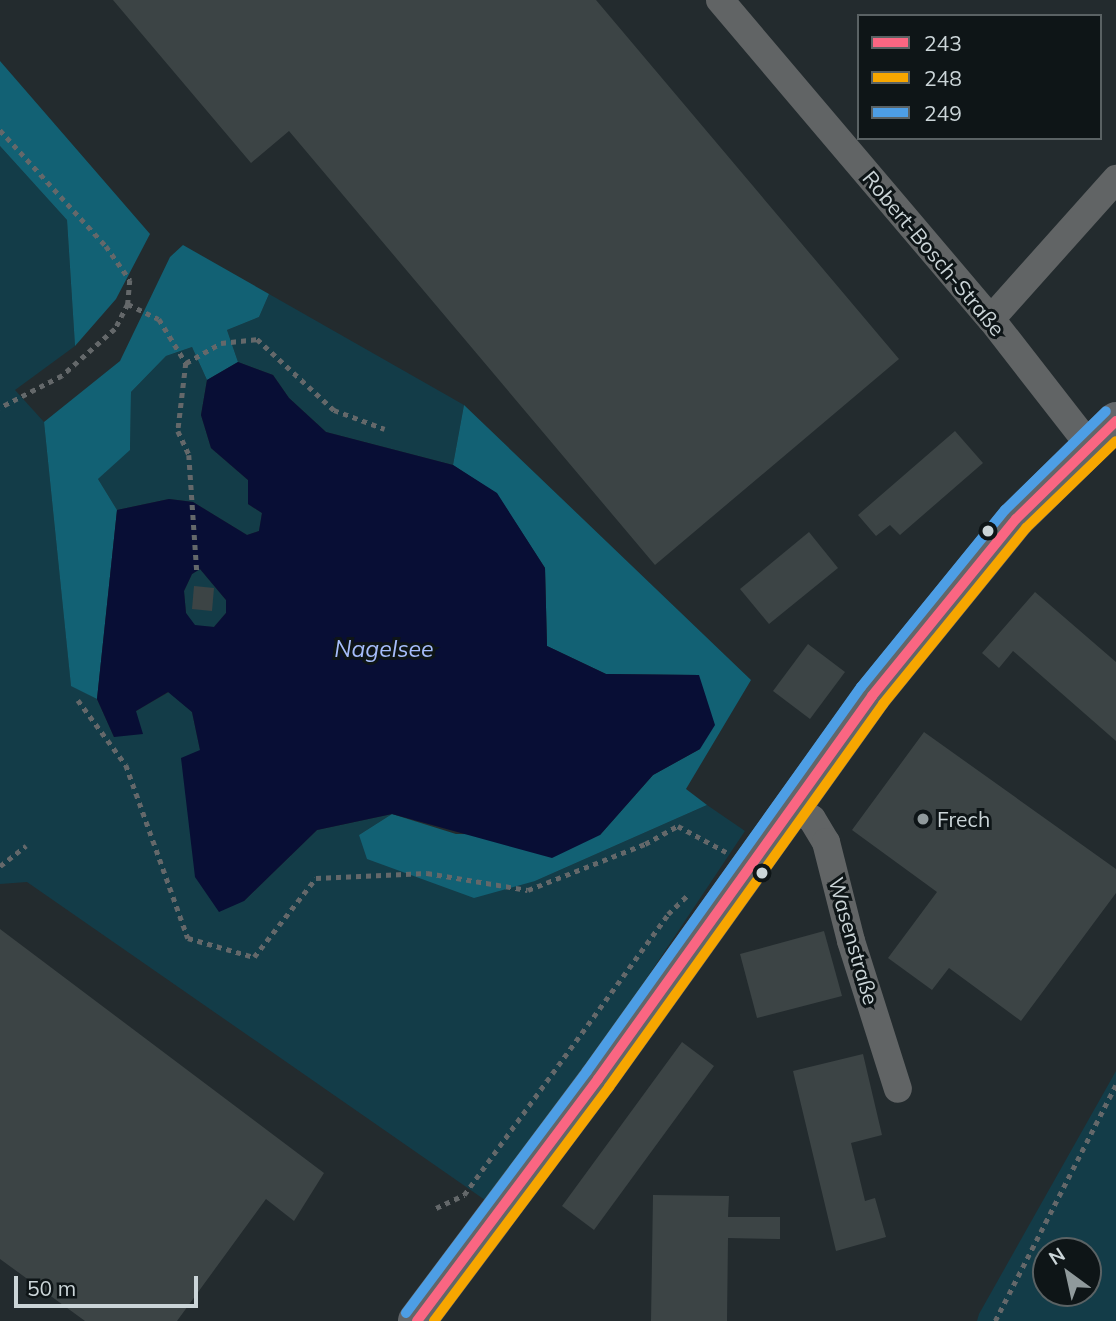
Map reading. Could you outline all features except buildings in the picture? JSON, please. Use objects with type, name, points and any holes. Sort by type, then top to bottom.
[{"type":"street","name":"Robert-Bosch-Straße","points":[[720,0],[991,319],[1102,433]]},
{"type":"street","points":[[991,319],[1116,179]]},
{"type":"street","points":[[417,1321],[598,1079],[791,805],[966,579],[1016,519],[1102,433]]},
{"type":"street","name":"Wasenstraße","points":[[791,805],[812,819],[826,842],[851,941],[898,1089]]},
{"type":"path","points":[[0,130],[106,246],[131,280],[128,304],[115,328],[62,376],[0,408]]},
{"type":"path","points":[[128,304],[159,319],[186,363],[177,431],[189,455],[197,571]]},
{"type":"path","points":[[186,363],[221,343],[257,339],[334,410],[386,429]]},
{"type":"path","points":[[78,700],[126,765],[188,938],[254,957],[316,878],[427,873],[528,890],[645,844],[678,826],[730,855],[722,863]]},
{"type":"path","points":[[0,866],[26,846]]},
{"type":"path","points":[[436,1208],[464,1195],[668,914],[695,888]]},
{"type":"path","points":[[995,1321],[1116,1085]]},
{"type":"shaded area","points":[[0,61],[150,234],[116,299],[75,346],[67,220],[0,146]]},
{"type":"shaded area","points":[[0,146],[67,220],[75,346],[15,390],[44,422],[71,685],[97,699],[114,737],[136,711],[169,692],[192,712],[200,750],[195,877],[244,901],[317,830],[392,814],[359,835],[535,881],[707,805],[745,831],[588,1066],[485,1200],[27,882],[0,884]]},
{"type":"shaded area","points":[[183,245],[269,294],[259,317],[227,330],[238,362],[207,380],[192,347],[166,356],[131,392],[130,450],[98,479],[117,510],[97,699],[71,686],[44,422],[120,361],[170,257]]},
{"type":"shaded area","points":[[269,294],[464,405],[453,465],[326,432],[289,398],[273,375],[238,362],[227,330],[259,317]]},
{"type":"shaded area","points":[[192,347],[207,380],[201,415],[211,448],[248,480],[248,504],[262,513],[259,531],[247,535],[193,502],[169,499],[117,510],[98,479],[130,449],[131,392],[166,356]]},
{"type":"shaded area","points":[[464,405],[751,680],[686,789],[707,805],[535,881],[474,898],[367,859],[359,835],[392,814],[456,834],[600,835],[653,775],[700,749],[699,675],[606,674],[547,646],[545,568],[497,494],[453,465]]},
{"type":"shaded area","points":[[200,569],[226,600],[226,613],[214,627],[194,626],[186,613],[184,591],[192,574]]},
{"type":"shaded area","points":[[1116,1071],[1116,1321],[977,1321],[979,1314]]},
{"type":"water","name":"Nagelsee","points":[[238,362],[273,375],[289,398],[326,432],[453,465],[497,493],[545,568],[547,646],[606,674],[699,675],[715,725],[700,749],[653,775],[600,835],[552,858],[392,814],[317,830],[244,901],[219,912],[195,877],[181,758],[200,750],[192,712],[168,692],[136,711],[143,734],[114,737],[97,699],[117,510],[169,499],[193,502],[247,535],[259,531],[262,513],[248,504],[248,480],[211,448],[201,415],[207,380]],"holes":[[[200,569],[226,600],[226,613],[214,627],[195,625],[186,613],[184,591],[192,574]]]},
{"type":"transit line","name":"249","points":[[406,1313],[587,1071],[861,687],[1005,510],[1106,411]]},
{"type":"transit line","name":"243","points":[[417,1321],[598,1079],[872,696],[1016,519],[1116,421]]},
{"type":"transit line","name":"248","points":[[434,1321],[609,1087],[883,704],[1026,528],[1116,441]]},
{"type":"place","name":"Frech","points":[[923,819]]}]
